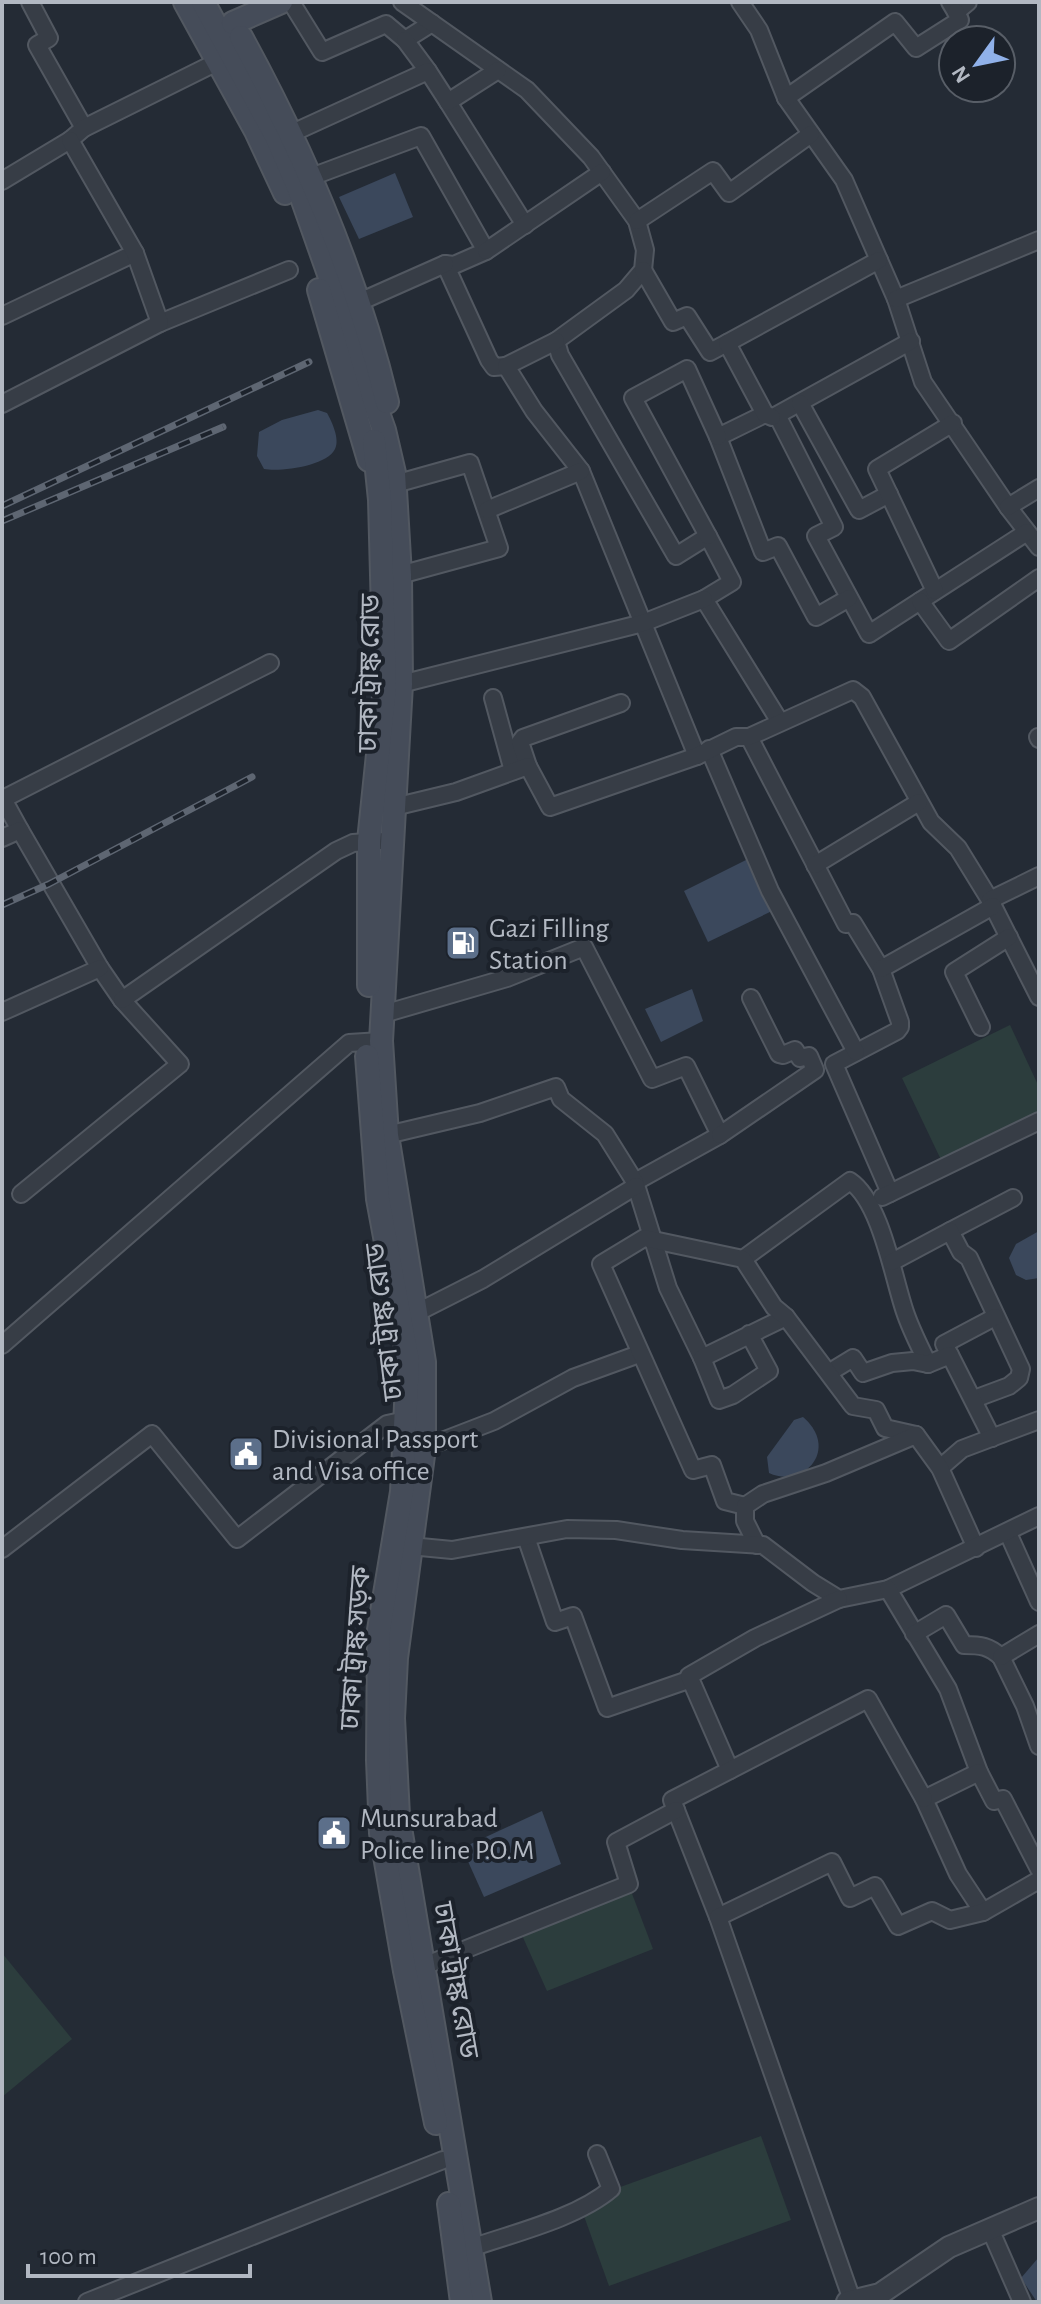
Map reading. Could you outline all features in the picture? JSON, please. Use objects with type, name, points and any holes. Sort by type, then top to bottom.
[{"type":"main road","points":[[185,2],[256,131],[286,197],[389,486]]},
{"type":"main road","name":"ঢাকা ট্রাঙ্ক রোড","points":[[203,2],[283,151],[305,206],[371,398],[389,486],[400,575],[401,684],[380,1015],[374,1042],[424,1362],[424,1448],[396,1658],[393,1718],[398,1816],[480,2302]]},
{"type":"main road","name":"ঢাকা ট্রাঙ্ক রোড","points":[[220,2],[262,74],[311,177],[374,349],[391,421],[395,451],[389,486],[385,687],[369,841],[369,995]]},
{"type":"main road","points":[[233,23],[281,2]]},
{"type":"main road","name":"ঢাকা ট্রাঙ্ক সড়ক","points":[[369,995],[374,1042],[368,1088],[378,1199],[408,1361],[402,1492],[379,1630],[381,1833],[443,2160],[462,2302]]},
{"type":"street","points":[[30,2],[49,38],[37,45],[84,128]]},
{"type":"street","points":[[291,2],[322,52],[386,24],[405,40],[428,71],[525,225]]},
{"type":"street","points":[[402,2],[527,90],[591,157],[637,221],[645,250],[643,270],[626,290],[556,341],[506,366],[494,367],[445,264]]},
{"type":"street","points":[[740,2],[759,30],[786,98],[844,180],[896,299],[923,382],[1039,547]]},
{"type":"street","points":[[786,98],[895,22],[916,48],[960,20],[958,5]]},
{"type":"street","points":[[405,40],[432,23]]},
{"type":"street","points":[[2,181],[70,140],[84,128],[219,61]]},
{"type":"street","points":[[448,102],[498,70]]},
{"type":"street","points":[[290,134],[428,71]]},
{"type":"street","points":[[637,221],[713,171],[729,193],[811,134]]},
{"type":"street","points":[[311,177],[421,136],[486,251]]},
{"type":"street","points":[[70,140],[135,253],[160,323]]},
{"type":"street","points":[[357,303],[445,264],[454,265],[486,251],[602,172]]},
{"type":"street","points":[[896,299],[1039,240]]},
{"type":"street","points":[[2,316],[135,253]]},
{"type":"street","points":[[643,270],[673,322],[687,316],[710,352],[879,260]]},
{"type":"street","points":[[2,404],[160,323],[289,270]]},
{"type":"street","points":[[556,341],[560,355],[676,556],[708,536]]},
{"type":"street","points":[[718,437],[800,403],[911,341]]},
{"type":"street","points":[[727,343],[834,527],[816,536],[869,634],[1027,532]]},
{"type":"street","points":[[506,366],[534,411],[581,471],[643,623],[703,752],[770,891],[856,1052]]},
{"type":"street","points":[[401,684],[643,623],[704,599],[732,582],[633,398],[687,369],[718,437],[763,552],[778,546],[816,617],[849,598]]},
{"type":"street","points":[[800,403],[859,510],[889,494]]},
{"type":"street","points":[[935,591],[877,469],[953,423]]},
{"type":"street","points":[[389,486],[470,463],[499,548],[400,575]]},
{"type":"street","points":[[487,510],[581,471]]},
{"type":"street","points":[[1008,507],[1039,488]]},
{"type":"street","points":[[920,601],[949,641],[1039,578]]},
{"type":"street","points":[[704,599],[780,722]]},
{"type":"street","points":[[21,1194],[180,1064],[122,1000],[100,968],[3,799],[270,663]]},
{"type":"street","points":[[493,698],[521,769],[550,807],[703,752],[736,737],[749,737],[853,690],[862,697],[931,822],[958,848],[992,903],[1039,997]]},
{"type":"street","points":[[521,769],[520,742],[523,738],[621,703]]},
{"type":"street","points":[[749,737],[846,924],[853,923],[881,969],[900,1027],[834,1064],[890,1193]]},
{"type":"street","points":[[394,807],[456,792],[521,769]]},
{"type":"street","points":[[815,865],[919,802]]},
{"type":"street","points":[[2,838],[20,830]]},
{"type":"street","points":[[122,1000],[307,869],[353,843],[392,841]]},
{"type":"street","points":[[881,969],[1039,876]]},
{"type":"street","points":[[981,1027],[954,972],[1009,937]]},
{"type":"street","points":[[380,1015],[507,978],[584,947],[652,1079],[686,1066],[720,1135]]},
{"type":"street","points":[[2,1012],[100,968]]},
{"type":"street","points":[[416,1313],[483,1279],[720,1135],[815,1070],[809,1056],[800,1058],[795,1050],[779,1054],[751,998]]},
{"type":"street","points":[[2,1345],[349,1043],[374,1042]]},
{"type":"street","points":[[387,1135],[480,1113],[556,1087],[561,1099],[605,1134],[635,1184],[668,1288],[719,1400],[733,1395],[769,1371],[749,1334]]},
{"type":"street","points":[[869,1202],[1039,1121]]},
{"type":"street","points":[[743,1259],[850,1181],[858,1186],[869,1202],[892,1262],[905,1314],[928,1364]]},
{"type":"street","points":[[892,1262],[1013,1198]]},
{"type":"street","points":[[950,1231],[961,1252],[969,1258],[1021,1369],[1019,1378],[1009,1386],[974,1399]]},
{"type":"street","points":[[916,1435],[826,1473],[763,1494],[745,1506],[725,1501],[712,1465],[693,1470],[601,1264],[644,1238],[743,1259],[774,1307],[786,1317],[830,1372],[853,1406],[876,1410],[885,1428],[916,1435],[940,1468],[976,1548]]},
{"type":"street","points":[[702,1358],[786,1317]]},
{"type":"street","points":[[992,1438],[944,1344],[995,1317]]},
{"type":"street","points":[[424,1448],[494,1421],[573,1378],[639,1354]]},
{"type":"street","points":[[830,1372],[853,1358],[863,1373],[892,1363],[913,1361],[928,1364],[950,1355]]},
{"type":"street","points":[[2,1549],[152,1434],[237,1539],[387,1424],[406,1420]]},
{"type":"street","points":[[940,1468],[962,1449],[1039,1420]]},
{"type":"street","points":[[745,1506],[745,1521],[757,1545]]},
{"type":"street","points":[[730,1770],[689,1676],[755,1638],[839,1599],[888,1589],[1039,1516]]},
{"type":"street","points":[[410,1546],[452,1550],[567,1529],[616,1530],[682,1540],[763,1545],[839,1599]]},
{"type":"street","points":[[1008,1533],[1039,1602]]},
{"type":"street","points":[[526,1537],[555,1622],[573,1616],[607,1708],[691,1679]]},
{"type":"street","points":[[888,1589],[948,1689],[979,1772],[994,1801],[1003,1799],[1039,1869]]},
{"type":"street","points":[[914,1634],[946,1615],[964,1645],[987,1645],[1001,1657],[1025,1706],[1039,1746]]},
{"type":"street","points":[[1001,1657],[1039,1634]]},
{"type":"street","points":[[983,1912],[958,1874],[924,1799],[868,1699],[672,1800],[718,1917],[850,2301],[882,2298],[949,2247],[1039,2208]]},
{"type":"street","points":[[924,1799],[979,1772]]},
{"type":"street","points":[[424,1966],[629,1884],[616,1842],[676,1810]]},
{"type":"street","points":[[718,1917],[832,1862],[850,1898],[875,1886],[898,1926],[932,1911],[950,1920],[983,1912],[1039,1880]]},
{"type":"street","points":[[471,2248],[562,2216],[603,2196],[611,2189],[594,2146]]},
{"type":"street","points":[[87,2302],[443,2160]]},
{"type":"street","points":[[990,2229],[1022,2302]]},
{"type":"shaded area","points":[[1010,1025],[1039,1087],[1039,1116],[943,1164],[902,1078]]},
{"type":"shaded area","points":[[631,1891],[653,1949],[547,1991],[521,1933]]},
{"type":"shaded area","points":[[2,1953],[72,2039],[2,2097]]},
{"type":"shaded area","points":[[761,2136],[791,2220],[609,2286],[579,2202]]},
{"type":"water","points":[[395,173],[413,217],[359,239],[339,197]]},
{"type":"water","points":[[318,410],[327,413],[335,431],[336,445],[330,455],[314,464],[281,470],[264,469],[257,456],[259,432],[282,420]]},
{"type":"water","points":[[748,859],[772,911],[708,942],[684,891]]},
{"type":"water","points":[[692,989],[703,1021],[661,1042],[645,1009]]},
{"type":"water","points":[[1039,1231],[1039,1278],[1026,1280],[1016,1275],[1009,1258],[1016,1244]]},
{"type":"water","points":[[803,1417],[814,1429],[818,1442],[818,1453],[813,1463],[794,1476],[769,1473],[767,1457],[794,1420]]},
{"type":"water","points":[[542,1811],[561,1864],[484,1897],[462,1848]]},
{"type":"water","points":[[1039,2257],[1039,2302],[1037,2302],[1021,2278]]},
{"type":"railway","points":[[2,506],[309,362]]},
{"type":"railway","points":[[2,521],[223,427]]},
{"type":"railway","points":[[2,905],[49,884],[252,777]]},
{"type":"place","name":"Gazi Filling Station","points":[[463,943]]},
{"type":"place","name":"Divisional Passport and Visa office","points":[[246,1454]]},
{"type":"place","name":"Munsurabad Police line P.O.M","points":[[334,1833]]}]
